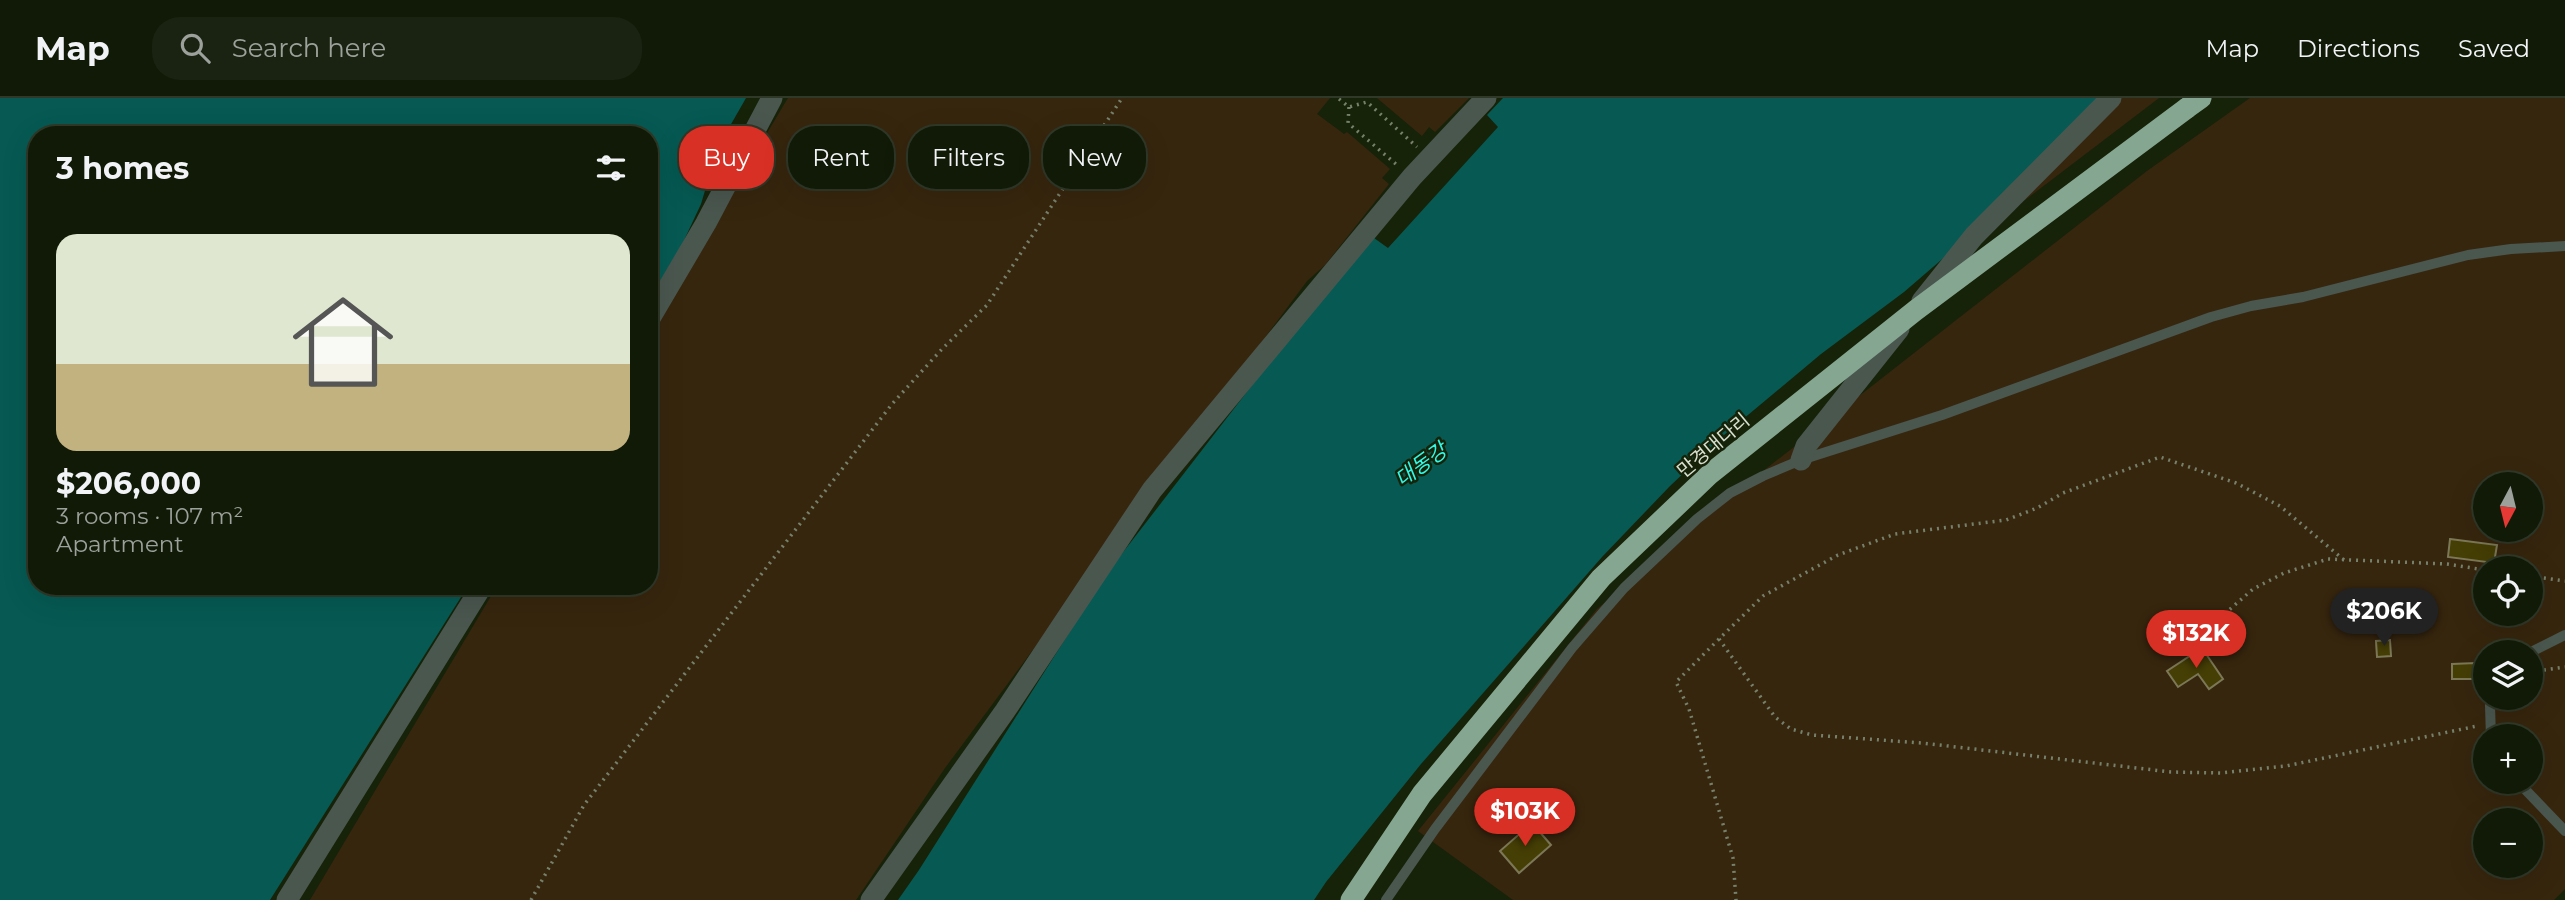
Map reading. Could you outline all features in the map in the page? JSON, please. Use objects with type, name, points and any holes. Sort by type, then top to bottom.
[{"type":"highway","name":"만경대다리","points":[[1351,900],[1422,794],[1601,578],[1710,474],[1916,310],[2194,103]]},
{"type":"street","points":[[658,305],[706,223],[772,98]]},
{"type":"street","points":[[871,900],[1005,710],[1152,490],[1412,177],[1486,98]]},
{"type":"street","points":[[1801,460],[1806,446],[1974,236],[2111,98]]},
{"type":"street","points":[[287,900],[476,595]]},
{"type":"lane","points":[[1386,900],[1435,829],[1573,648],[1624,588],[1697,519],[1730,493],[1763,475],[1801,460],[1942,415],[2138,342],[2252,306],[2303,297],[2468,256],[2511,249],[2565,246]]},
{"type":"lane","points":[[2543,646],[2565,635]]},
{"type":"lane","points":[[2490,723],[2492,710]]},
{"type":"lane","points":[[2530,794],[2565,831]]},
{"type":"path","points":[[531,900],[584,805],[892,404],[987,305],[1122,98]]},
{"type":"path","points":[[1339,99],[1349,107]]},
{"type":"path","points":[[1349,107],[1367,102],[1413,143]]},
{"type":"path","points":[[1349,107],[1348,123],[1395,163]]},
{"type":"path","points":[[1736,900],[1733,858],[1689,709],[1676,682],[1763,596],[1838,555],[1895,534],[2006,520],[2037,509],[2063,493],[2160,457],[2236,483],[2280,506],[2344,560]]},
{"type":"path","points":[[2211,638],[2220,618],[2253,589],[2284,573],[2328,559],[2447,564],[2473,568]]},
{"type":"path","points":[[2543,578],[2565,581]]},
{"type":"path","points":[[1719,639],[1775,717],[1791,729],[1812,735],[1922,743],[2171,772],[2221,773],[2286,766],[2490,723]]},
{"type":"path","points":[[2543,670],[2565,667]]},
{"type":"shaded area","points":[[788,98],[1330,98],[1317,114],[1344,134],[1347,132],[1390,169],[1382,178],[1389,184],[1325,265],[1307,281],[945,768],[856,900],[310,900],[492,595],[658,595],[658,315],[733,189],[774,189],[774,126],[771,126]]},
{"type":"shaded area","points":[[1377,98],[1469,98],[1435,132],[1429,127],[1422,136]]},
{"type":"shaded area","points":[[2117,98],[2159,98],[2008,213]]},
{"type":"shaded area","points":[[2250,98],[2565,98],[2565,889],[2554,900],[1513,900],[1418,831],[1597,609],[1744,486],[2147,171]]},
{"type":"water","points":[[0,98],[746,98],[730,126],[679,126],[679,189],[705,189],[679,251],[658,285],[658,126],[28,126],[28,595],[462,595],[270,900],[0,900]]},
{"type":"water","name":"대동강","points":[[1503,98],[2106,98],[1962,242],[1904,292],[1821,354],[1724,435],[1670,486],[1602,557],[1421,764],[1314,900],[898,900],[1107,573],[1284,344],[1374,238],[1388,248],[1498,127],[1487,115]]},
{"type":"building","points":[[2450,539],[2497,545],[2495,556],[2473,556],[2473,560],[2448,557]]},
{"type":"building","points":[[2390,640],[2391,656],[2377,657],[2376,641]]},
{"type":"building","points":[[2202,648],[2223,679],[2209,689],[2198,674],[2178,687],[2167,671]]},
{"type":"building","points":[[2473,663],[2473,679],[2452,679],[2452,664]]},
{"type":"building","points":[[1532,823],[1551,845],[1519,873],[1500,851]]}]
